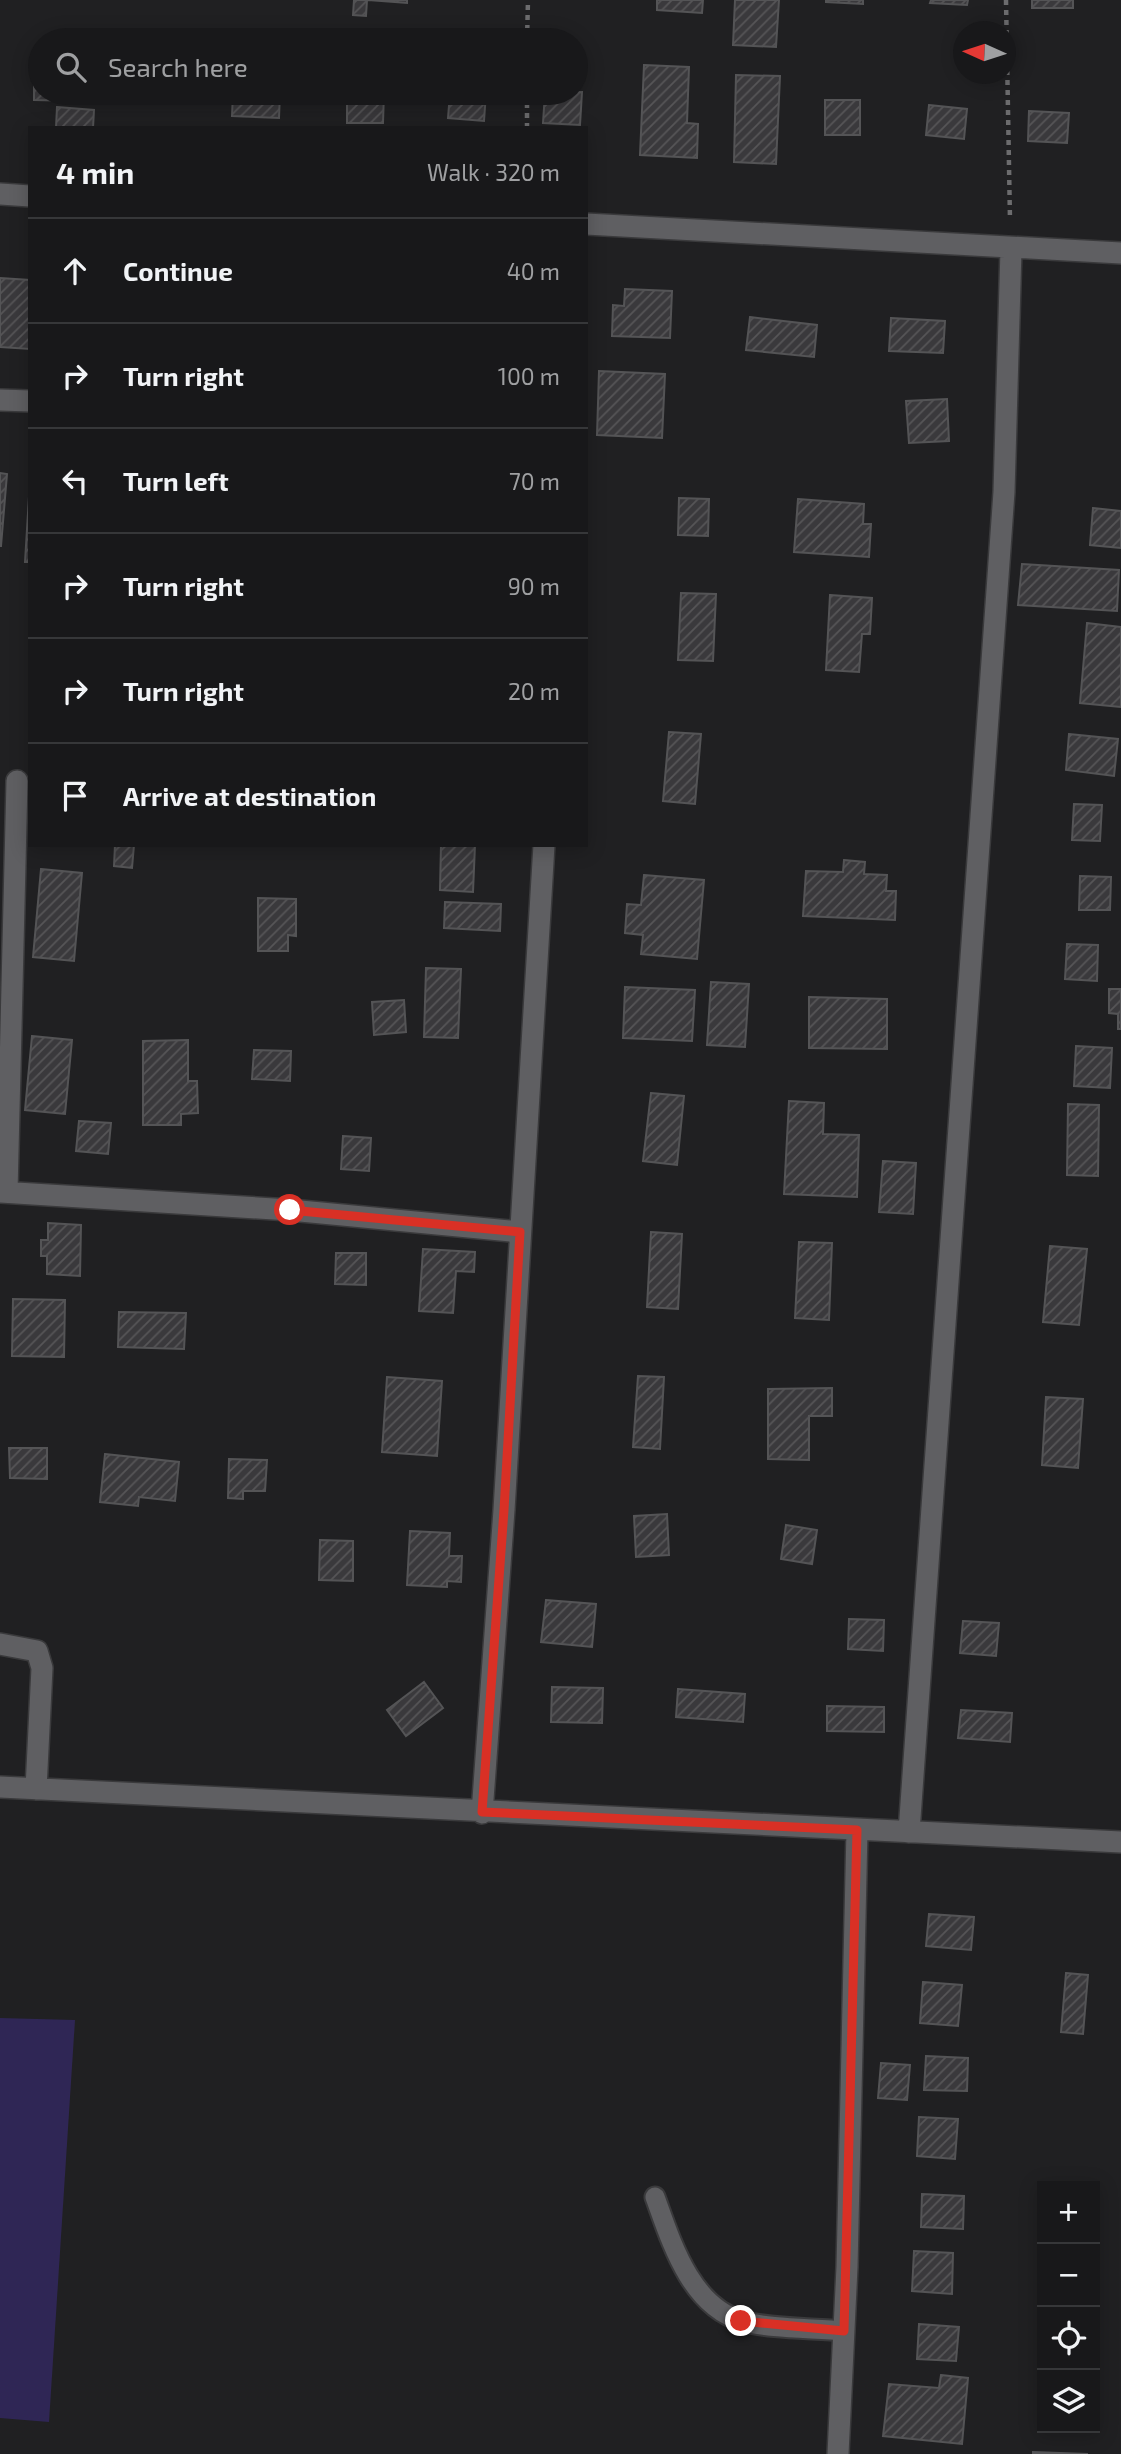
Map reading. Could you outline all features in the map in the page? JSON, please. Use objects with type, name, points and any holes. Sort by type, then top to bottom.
[{"type":"street","points":[[0,194],[28,196]]},
{"type":"street","points":[[588,224],[1121,253]]},
{"type":"street","points":[[909,1832],[1002,519],[1011,249]]},
{"type":"street","points":[[0,400],[28,401]]},
{"type":"street","points":[[16,781],[3,1192],[290,1210],[520,1232]]},
{"type":"street","points":[[482,1812],[504,1510],[544,847]]},
{"type":"street","points":[[0,1644],[37,1651],[42,1668],[36,1788]]},
{"type":"street","points":[[0,1787],[1121,1842]]},
{"type":"street","points":[[838,2454],[844,2331],[857,1830]]},
{"type":"lane","points":[[655,2197],[681,2264],[698,2290],[726,2313],[741,2321],[844,2331]]},
{"type":"path","points":[[527,28],[528,0]]},
{"type":"path","points":[[1006,0],[1011,249]]},
{"type":"path","points":[[527,105],[527,126]]},
{"type":"shaded area","points":[[0,2018],[75,2020],[49,2422],[0,2418]]},
{"type":"building","points":[[354,0],[367,0],[366,16],[353,15]]},
{"type":"building","points":[[368,0],[407,0],[407,3]]},
{"type":"building","points":[[657,0],[703,0],[702,13],[657,10]]},
{"type":"building","points":[[735,0],[779,0],[776,47],[733,45]]},
{"type":"building","points":[[863,0],[863,4],[826,2]]},
{"type":"building","points":[[931,0],[968,0],[967,5],[930,3]]},
{"type":"building","points":[[1032,0],[1073,0],[1073,8],[1032,8]]},
{"type":"building","points":[[644,65],[689,67],[687,123],[698,124],[697,158],[640,155]]},
{"type":"building","points":[[736,75],[780,76],[776,164],[734,162]]},
{"type":"building","points":[[825,100],[860,100],[860,135],[825,135]]},
{"type":"building","points":[[232,105],[280,105],[279,118],[232,116]]},
{"type":"building","points":[[347,105],[384,105],[383,123],[347,123]]},
{"type":"building","points":[[449,105],[485,105],[484,121],[448,118]]},
{"type":"building","points":[[544,105],[581,105],[580,125],[543,123]]},
{"type":"building","points":[[929,105],[967,109],[964,139],[926,135]]},
{"type":"building","points":[[57,107],[94,110],[93,126],[56,126]]},
{"type":"building","points":[[1029,111],[1069,113],[1067,143],[1028,141]]},
{"type":"building","points":[[0,278],[28,280],[28,349],[0,347]]},
{"type":"building","points":[[625,289],[672,291],[670,338],[612,336],[613,305],[624,306]]},
{"type":"building","points":[[750,317],[817,325],[814,357],[746,350]]},
{"type":"building","points":[[891,318],[945,321],[943,353],[889,351]]},
{"type":"building","points":[[599,371],[665,374],[662,438],[597,435]]},
{"type":"building","points":[[947,399],[949,441],[909,443],[906,401]]},
{"type":"building","points":[[0,473],[7,474],[1,546],[0,546]]},
{"type":"building","points":[[679,498],[709,499],[708,536],[678,535]]},
{"type":"building","points":[[798,499],[864,504],[863,524],[871,524],[869,557],[794,552]]},
{"type":"building","points":[[1093,508],[1121,511],[1121,548],[1090,545]]},
{"type":"building","points":[[28,513],[28,562],[25,562]]},
{"type":"building","points":[[1022,564],[1119,570],[1117,611],[1018,605]]},
{"type":"building","points":[[681,593],[716,594],[713,661],[678,660]]},
{"type":"building","points":[[830,595],[872,598],[870,634],[862,634],[859,672],[826,670]]},
{"type":"building","points":[[1087,623],[1121,627],[1121,707],[1080,703]]},
{"type":"building","points":[[669,732],[701,734],[695,804],[663,801]]},
{"type":"building","points":[[1069,734],[1118,739],[1114,776],[1066,770]]},
{"type":"building","points":[[1074,804],[1102,805],[1100,841],[1072,840]]},
{"type":"building","points":[[115,847],[134,847],[132,868],[114,866]]},
{"type":"building","points":[[441,847],[475,847],[473,892],[440,890]]},
{"type":"building","points":[[844,860],[865,862],[864,874],[887,875],[886,891],[896,891],[895,920],[803,916],[806,871],[843,872]]},
{"type":"building","points":[[41,869],[82,873],[74,961],[33,957]]},
{"type":"building","points":[[644,875],[704,880],[697,959],[641,954],[643,935],[625,933],[627,904],[641,905]]},
{"type":"building","points":[[1080,876],[1111,877],[1110,910],[1079,910]]},
{"type":"building","points":[[258,898],[296,899],[296,936],[288,935],[288,951],[258,951]]},
{"type":"building","points":[[445,902],[501,904],[500,931],[444,928]]},
{"type":"building","points":[[1067,944],[1098,945],[1097,981],[1065,979]]},
{"type":"building","points":[[426,968],[461,969],[458,1038],[424,1037]]},
{"type":"building","points":[[711,982],[749,984],[745,1047],[707,1045]]},
{"type":"building","points":[[625,987],[695,990],[692,1041],[623,1038]]},
{"type":"building","points":[[1109,989],[1121,989],[1121,1029],[1118,1029],[1118,1014],[1109,1013]]},
{"type":"building","points":[[809,997],[887,999],[887,1049],[809,1048]]},
{"type":"building","points":[[404,1000],[406,1032],[374,1035],[372,1002]]},
{"type":"building","points":[[32,1036],[72,1040],[65,1114],[25,1110]]},
{"type":"building","points":[[188,1040],[188,1081],[197,1081],[198,1113],[181,1114],[181,1125],[143,1125],[143,1041]]},
{"type":"building","points":[[1076,1046],[1112,1048],[1110,1088],[1074,1086]]},
{"type":"building","points":[[254,1050],[291,1051],[290,1081],[252,1079]]},
{"type":"building","points":[[651,1093],[684,1096],[677,1165],[643,1161]]},
{"type":"building","points":[[789,1101],[824,1103],[823,1134],[859,1135],[857,1197],[784,1194]]},
{"type":"building","points":[[1068,1104],[1099,1105],[1098,1176],[1067,1175]]},
{"type":"building","points":[[79,1121],[111,1123],[108,1154],[76,1151]]},
{"type":"building","points":[[343,1136],[371,1138],[369,1171],[341,1169]]},
{"type":"building","points":[[883,1161],[916,1163],[913,1214],[879,1212]]},
{"type":"building","points":[[48,1223],[81,1225],[80,1276],[47,1274],[47,1256],[41,1256],[41,1240],[48,1240]]},
{"type":"building","points":[[651,1232],[682,1234],[678,1309],[647,1307]]},
{"type":"building","points":[[799,1242],[832,1243],[829,1320],[795,1318]]},
{"type":"building","points":[[1050,1246],[1087,1249],[1079,1325],[1043,1322]]},
{"type":"building","points":[[423,1249],[475,1252],[474,1272],[456,1271],[453,1313],[419,1311]]},
{"type":"building","points":[[336,1253],[366,1253],[366,1285],[335,1284]]},
{"type":"building","points":[[13,1299],[65,1300],[64,1357],[12,1356]]},
{"type":"building","points":[[119,1312],[186,1313],[184,1349],[118,1347]]},
{"type":"building","points":[[638,1376],[664,1377],[660,1449],[633,1447]]},
{"type":"building","points":[[387,1377],[442,1381],[437,1456],[382,1452]]},
{"type":"building","points":[[832,1388],[832,1416],[809,1416],[809,1460],[768,1459],[768,1389]]},
{"type":"building","points":[[1046,1397],[1083,1399],[1078,1468],[1042,1465]]},
{"type":"building","points":[[9,1448],[47,1448],[47,1479],[10,1478]]},
{"type":"building","points":[[105,1454],[179,1462],[175,1501],[139,1497],[138,1506],[100,1502]]},
{"type":"building","points":[[229,1459],[267,1460],[265,1491],[243,1491],[243,1499],[228,1498]]},
{"type":"building","points":[[667,1514],[669,1555],[636,1557],[634,1516]]},
{"type":"building","points":[[786,1525],[817,1530],[812,1564],[781,1559]]},
{"type":"building","points":[[410,1531],[450,1533],[449,1556],[462,1556],[461,1582],[447,1581],[447,1587],[407,1585]]},
{"type":"building","points":[[320,1540],[353,1541],[353,1581],[319,1580]]},
{"type":"building","points":[[546,1600],[596,1604],[592,1647],[541,1642]]},
{"type":"building","points":[[849,1619],[884,1620],[883,1651],[848,1649]]},
{"type":"building","points":[[963,1621],[999,1623],[996,1656],[960,1653]]},
{"type":"building","points":[[424,1682],[443,1708],[406,1736],[387,1710]]},
{"type":"building","points":[[552,1687],[603,1688],[602,1723],[551,1722]]},
{"type":"building","points":[[678,1689],[745,1694],[743,1722],[676,1717]]},
{"type":"building","points":[[827,1706],[884,1707],[884,1732],[827,1731]]},
{"type":"building","points":[[961,1710],[1012,1713],[1010,1742],[958,1738]]},
{"type":"building","points":[[929,1914],[974,1917],[971,1950],[926,1946]]},
{"type":"building","points":[[1066,1973],[1088,1975],[1083,2034],[1061,2032]]},
{"type":"building","points":[[923,1982],[962,1985],[958,2026],[920,2023]]},
{"type":"building","points":[[926,2056],[968,2058],[967,2091],[924,2090]]},
{"type":"building","points":[[881,2063],[910,2065],[907,2100],[878,2098]]},
{"type":"building","points":[[919,2117],[958,2119],[955,2159],[917,2156]]},
{"type":"building","points":[[922,2194],[964,2196],[963,2229],[921,2227]]},
{"type":"building","points":[[914,2251],[953,2253],[952,2294],[912,2291]]},
{"type":"building","points":[[919,2324],[959,2327],[956,2361],[917,2359]]},
{"type":"building","points":[[941,2375],[968,2378],[962,2444],[883,2436],[889,2384],[939,2388]]},
{"type":"building","points":[[1033,2452],[1088,2454],[1033,2454]]},
{"type":"route","points":[[290,1210],[520,1232],[504,1510],[482,1812],[857,1830],[844,2331],[741,2321]]}]
